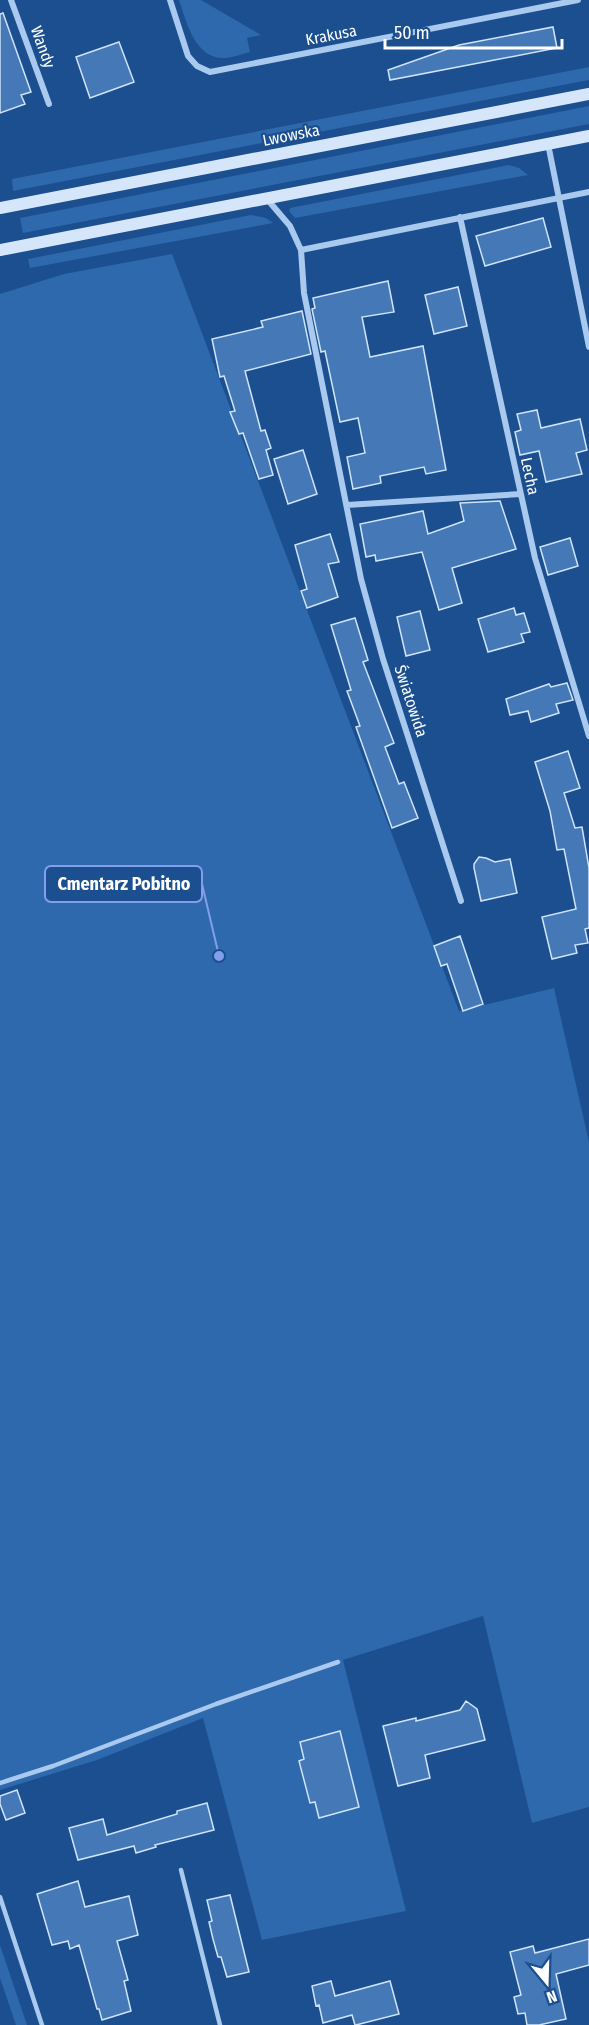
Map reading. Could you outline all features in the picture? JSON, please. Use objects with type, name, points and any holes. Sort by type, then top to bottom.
[{"type":"main road","name":"Lwowska","points":[[0,208],[589,94]]},
{"type":"main road","points":[[0,250],[589,136]]},
{"type":"street","name":"Wandy","points":[[11,0],[49,104]]},
{"type":"street","name":"Krakusa","points":[[170,0],[188,56],[196,66],[210,72],[578,0]]},
{"type":"street","points":[[548,144],[589,347]]},
{"type":"street","points":[[301,250],[589,192]]},
{"type":"street","name":"Światowida","points":[[266,199],[290,226],[301,250],[303,292],[361,579],[380,649],[462,901]]},
{"type":"street","name":"Lecha","points":[[460,217],[535,558],[589,736]]},
{"type":"street","points":[[347,505],[520,494]]},
{"type":"lane","points":[[0,1783],[53,1766],[216,1704],[338,1662]]},
{"type":"lane","points":[[181,1870],[220,2025]]},
{"type":"lane","points":[[0,1897],[42,2025]]},
{"type":"shaded area","points":[[179,0],[201,0],[261,35],[247,38],[250,52],[226,58],[215,57],[200,47],[194,38]]},
{"type":"shaded area","points":[[589,67],[589,80],[13,191],[12,179]]},
{"type":"shaded area","points":[[589,106],[589,124],[23,233],[20,218]]},
{"type":"shaded area","points":[[509,165],[519,168],[528,175],[295,218],[289,211],[290,208]]},
{"type":"shaded area","points":[[251,215],[266,218],[273,223],[30,268],[28,259]]},
{"type":"shaded area","points":[[172,254],[459,1011],[554,988],[589,1142],[589,1807],[532,1823],[483,1616],[343,1660],[406,1911],[262,1940],[203,1718],[97,1760],[0,1790],[0,294],[64,274]]},
{"type":"shaded area","points":[[0,1945],[27,2025],[16,2025],[0,1978]]},
{"type":"building","points":[[3,13],[31,92],[21,95],[25,104],[0,113],[0,14]]},
{"type":"building","points":[[553,27],[557,48],[390,80],[388,70],[459,45]]},
{"type":"building","points":[[119,42],[134,82],[90,98],[76,57]]},
{"type":"building","points":[[543,218],[551,247],[485,266],[476,236]]},
{"type":"building","points":[[388,281],[394,312],[362,317],[370,357],[423,346],[446,470],[426,474],[424,467],[380,476],[381,483],[353,489],[347,457],[365,453],[358,418],[340,422],[325,351],[321,352],[312,309],[315,308],[313,298]]},
{"type":"building","points":[[458,287],[467,326],[434,334],[425,295]]},
{"type":"building","points":[[302,311],[311,354],[245,371],[261,431],[265,430],[271,448],[266,450],[273,475],[259,479],[243,433],[239,434],[230,412],[235,411],[224,376],[220,377],[212,339],[263,327],[261,321]]},
{"type":"building","points":[[537,410],[541,428],[580,419],[587,450],[576,453],[582,474],[546,482],[539,451],[520,455],[515,432],[521,430],[517,414]]},
{"type":"building","points":[[303,450],[317,494],[288,504],[274,459]]},
{"type":"building","points":[[500,501],[516,549],[452,568],[462,603],[439,610],[422,552],[376,561],[375,555],[366,557],[360,524],[423,511],[428,534],[464,521],[460,503]]},
{"type":"building","points":[[330,534],[339,562],[328,564],[338,597],[307,608],[301,591],[307,589],[295,545]]},
{"type":"building","points":[[570,538],[578,566],[548,575],[540,547]]},
{"type":"building","points":[[514,608],[516,615],[524,613],[530,632],[521,634],[524,642],[488,652],[478,619]]},
{"type":"building","points":[[420,611],[430,650],[406,656],[397,617]]},
{"type":"building","points":[[355,618],[368,660],[363,662],[394,743],[385,747],[399,784],[404,782],[418,818],[392,828],[356,727],[360,726],[347,691],[351,690],[331,625]]},
{"type":"building","points":[[567,683],[573,700],[556,704],[559,713],[531,722],[528,711],[510,715],[506,699],[549,684],[551,687]]},
{"type":"building","points":[[568,751],[580,788],[564,793],[575,828],[582,827],[589,868],[589,928],[585,929],[588,943],[575,945],[577,953],[552,959],[542,917],[576,909],[564,849],[557,850],[550,811],[535,762]]},
{"type":"building","points":[[479,857],[495,862],[510,859],[517,893],[481,901],[474,868]]},
{"type":"building","points":[[460,936],[483,1004],[463,1011],[447,964],[441,966],[434,946]]},
{"type":"building","points":[[466,1701],[477,1709],[485,1740],[425,1755],[430,1778],[398,1786],[383,1726],[416,1718],[416,1721],[460,1710]]},
{"type":"building","points":[[340,1731],[359,1807],[319,1818],[315,1802],[310,1803],[299,1761],[304,1759],[300,1742]]},
{"type":"building","points":[[17,1790],[25,1813],[6,1820],[0,1804],[0,1796]]},
{"type":"building","points":[[207,1803],[214,1830],[155,1845],[156,1847],[136,1853],[134,1846],[78,1860],[69,1828],[103,1819],[107,1835]]},
{"type":"building","points":[[78,1881],[85,1907],[129,1896],[138,1935],[117,1941],[128,1980],[124,1981],[131,2011],[102,2020],[79,1945],[70,1949],[68,1941],[52,1945],[37,1894]]},
{"type":"building","points":[[230,1895],[249,1972],[227,1977],[213,1939],[207,1900]]},
{"type":"building","points":[[589,1939],[589,1965],[556,1974],[566,2019],[539,2025],[527,2025],[525,2013],[518,2014],[514,1997],[521,1995],[510,1952],[533,1946],[535,1953]]},
{"type":"building","points":[[331,1981],[335,1996],[390,1981],[399,2014],[356,2025],[352,2015],[323,2023],[319,2005],[316,2006],[312,1986]]},
{"type":"place","name":"Cmentarz Pobitno","points":[[219,956]]}]
